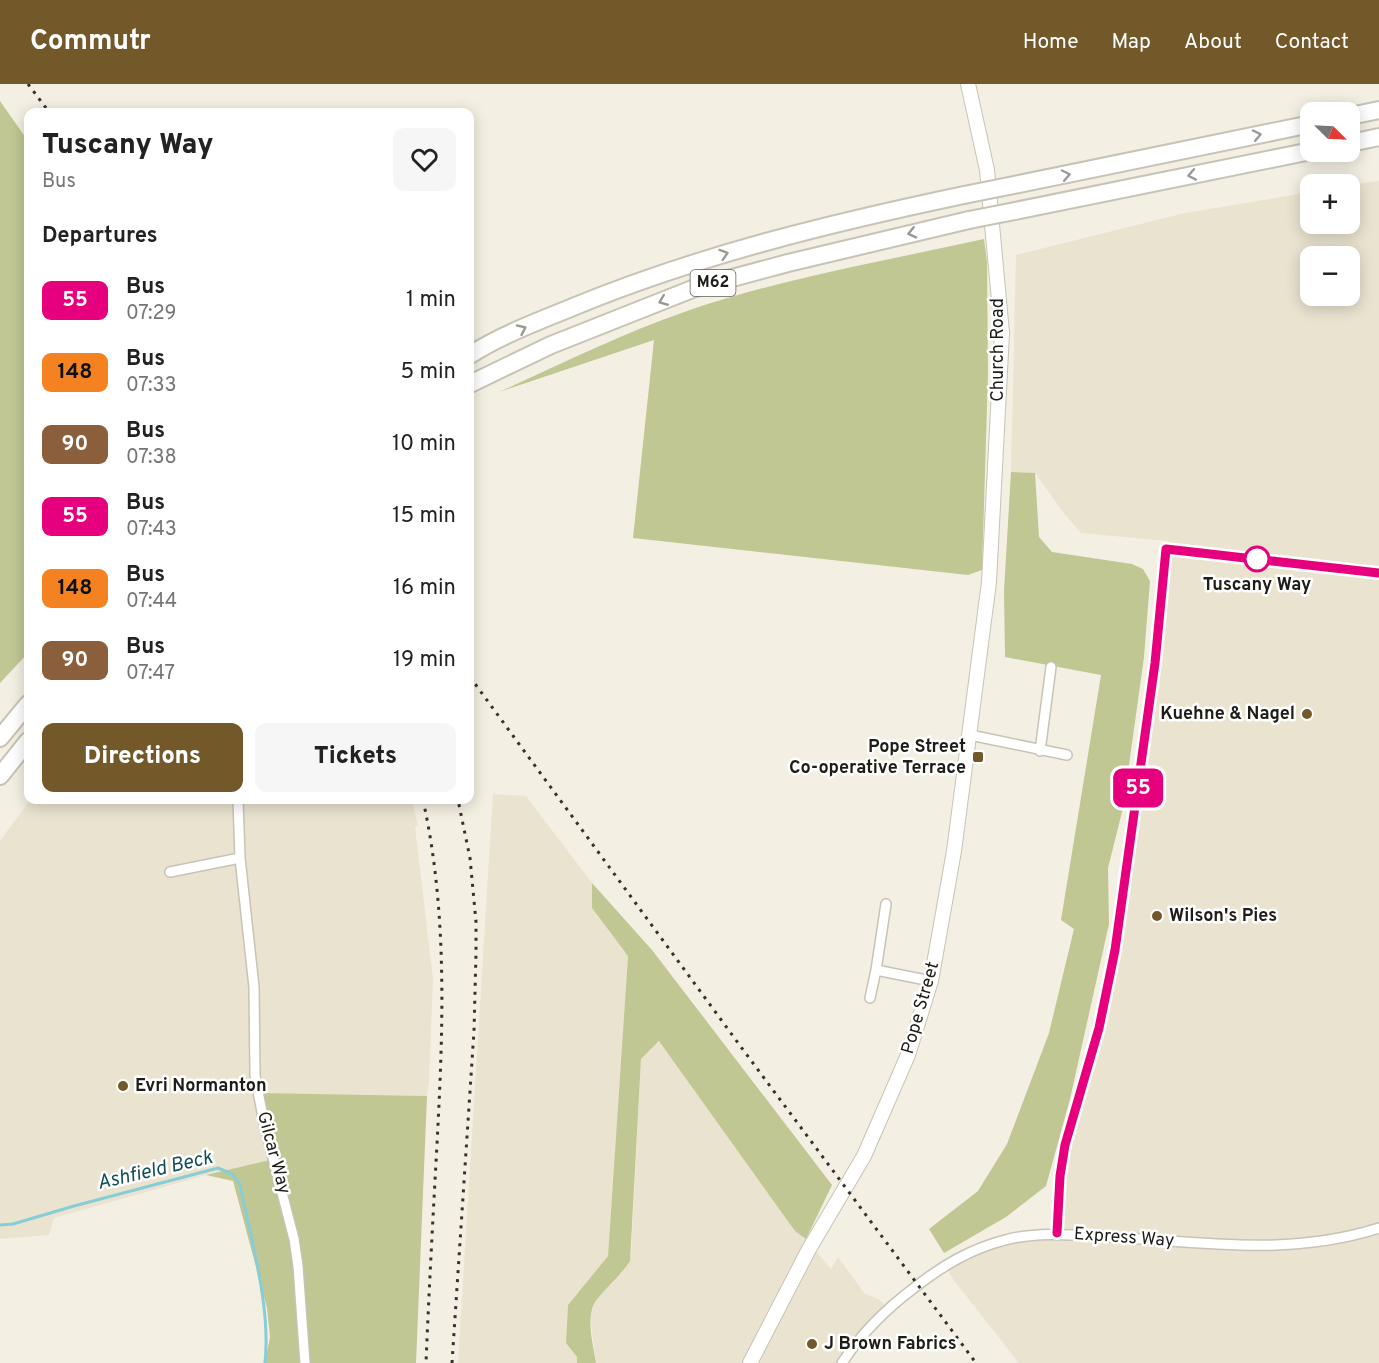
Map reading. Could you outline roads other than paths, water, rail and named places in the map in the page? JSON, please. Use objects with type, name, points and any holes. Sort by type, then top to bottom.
[{"type":"highway","points":[[1360,114],[1379,111]]},
{"type":"highway","name":"M62","points":[[474,353],[531,324],[602,295],[770,240],[880,213],[1300,126]]},
{"type":"highway","points":[[1360,141],[1379,137]]},
{"type":"highway","name":"M62","points":[[474,382],[551,345],[695,288],[788,262],[969,220],[1300,153]]},
{"type":"highway","points":[[0,738],[24,709]]},
{"type":"highway","points":[[0,776],[24,746]]},
{"type":"street","name":"Church Road","points":[[968,84],[987,170],[1002,333],[996,474],[985,618]]},
{"type":"street","points":[[1057,1233],[1060,1176],[1065,1145],[1099,1028],[1115,950],[1155,663],[1166,549],[1379,573]]},
{"type":"street","name":"Pope Street","points":[[750,1363],[809,1249],[864,1156],[908,1054],[932,981],[957,830],[985,618]]},
{"type":"street","points":[[1040,751],[1051,668]]},
{"type":"street","points":[[970,735],[1067,755]]},
{"type":"street","name":"Gilcar Way","points":[[238,804],[240,858],[254,987],[255,1075],[264,1123],[294,1239],[305,1363]]},
{"type":"street","points":[[170,872],[240,858]]},
{"type":"street","points":[[870,998],[886,904]]},
{"type":"street","points":[[876,970],[932,981]]},
{"type":"street","name":"Express Way","points":[[842,1363],[860,1338],[899,1299],[956,1258],[981,1246],[1007,1239],[1057,1233],[1256,1246],[1311,1243],[1338,1239],[1379,1228]]},
{"type":"waterway","name":"Ashfield Beck","points":[[0,1225],[13,1224],[218,1168],[232,1174],[240,1184],[263,1296],[265,1363]]},
{"type":"railway","points":[[28,84],[46,108]]},
{"type":"railway","points":[[474,682],[976,1363]]},
{"type":"railway","points":[[424,804],[437,885],[442,972],[439,1101],[426,1363]]},
{"type":"railway","points":[[452,1363],[474,1031],[476,953],[476,922],[470,858],[459,804]]},
{"type":"place","name":"Tuscany Way","points":[[1257,559]]},
{"type":"place","name":"Kuehne & Nagel","points":[[1307,714]]},
{"type":"place","name":"Pope Street Co-operative Terrace","points":[[978,757]]},
{"type":"place","name":"Wilson's Pies","points":[[1157,916]]},
{"type":"place","name":"Evri Normanton","points":[[123,1086]]},
{"type":"place","name":"J Brown Fabrics","points":[[812,1344]]}]
